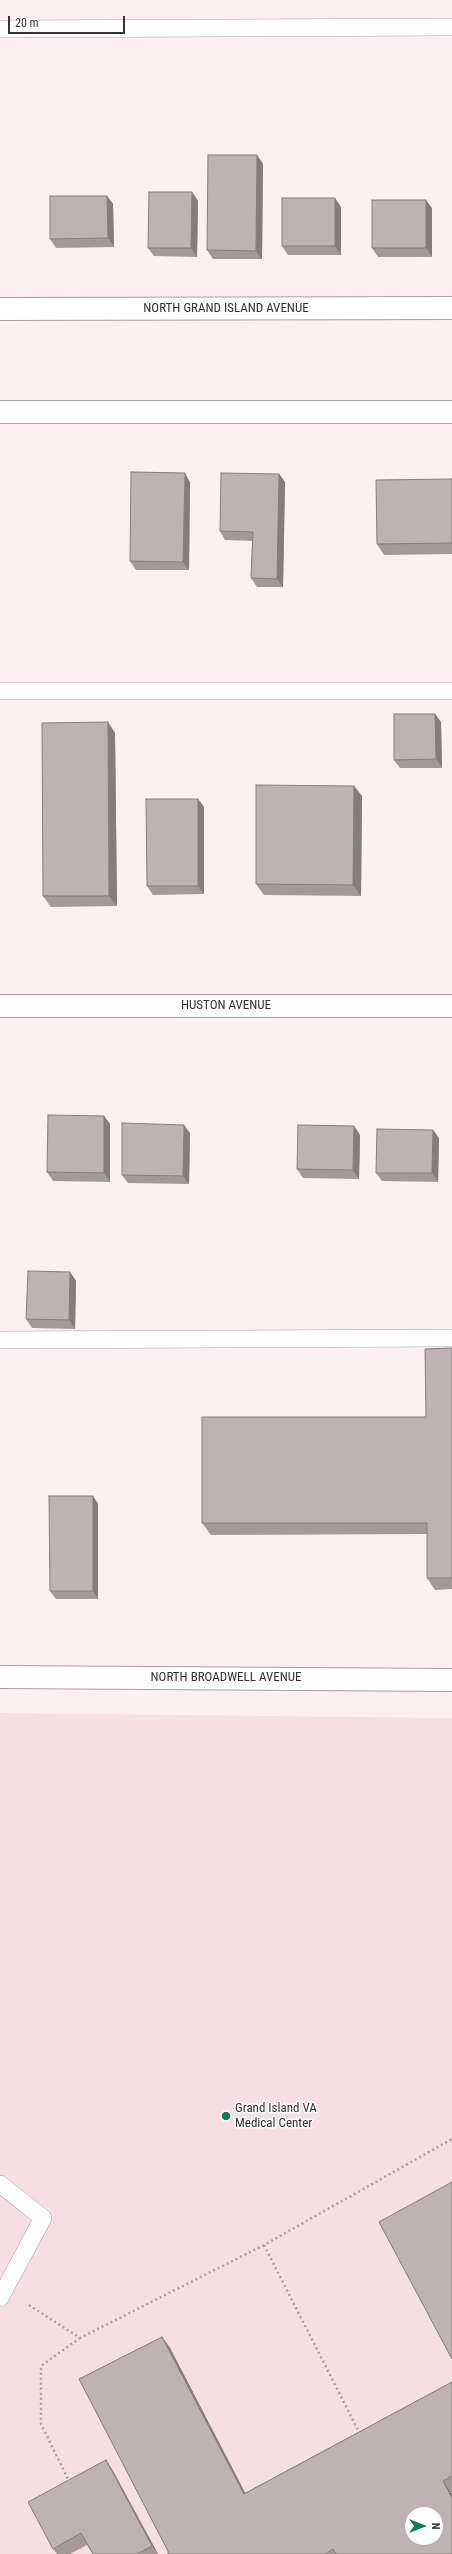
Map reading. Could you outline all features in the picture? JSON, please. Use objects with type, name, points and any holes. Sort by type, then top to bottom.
[{"type":"street","name":"NORTH GRAND ISLAND AVENUE","points":[[0,309],[452,308]]},
{"type":"street","points":[[0,412],[452,412]]},
{"type":"street","name":"HUSTON AVENUE","points":[[0,1006],[452,1006]]},
{"type":"street","name":"NORTH BROADWELL AVENUE","points":[[0,1677],[452,1680]]},
{"type":"lane","points":[[0,29],[452,27]]},
{"type":"lane","points":[[0,691],[452,691]]},
{"type":"lane","points":[[0,1340],[452,1338]]},
{"type":"lane","points":[[0,2184],[43,2218],[2,2294]]},
{"type":"path","points":[[71,2485],[41,2424],[42,2366],[80,2338],[264,2245],[452,2139]]},
{"type":"path","points":[[264,2245],[362,2438]]},
{"type":"path","points":[[2,2294],[80,2338]]},
{"type":"shaded area","name":"Grand Island VA Medical Center","points":[[0,1713],[452,1718],[452,2554],[0,2554]]},
{"type":"building","points":[[208,155],[257,155],[256,251],[207,250]]},
{"type":"building","points":[[149,192],[192,192],[191,248],[148,248]]},
{"type":"building","points":[[50,196],[107,196],[108,238],[50,239]]},
{"type":"building","points":[[282,198],[335,198],[335,246],[282,246]]},
{"type":"building","points":[[372,200],[426,200],[426,248],[372,248]]},
{"type":"building","points":[[131,472],[185,473],[183,562],[130,561]]},
{"type":"building","points":[[221,473],[279,474],[277,579],[251,578],[253,532],[220,531]]},
{"type":"building","points":[[452,479],[452,543],[377,544],[376,480]]},
{"type":"building","points":[[394,714],[435,714],[436,759],[394,760]]},
{"type":"building","points":[[108,722],[109,896],[43,896],[42,723]]},
{"type":"building","points":[[256,785],[354,786],[353,885],[256,884]]},
{"type":"building","points":[[146,799],[198,799],[198,886],[147,886]]},
{"type":"building","points":[[48,1115],[104,1116],[104,1173],[47,1172]]},
{"type":"building","points":[[122,1123],[184,1125],[183,1176],[122,1175]]},
{"type":"building","points":[[298,1125],[354,1126],[353,1170],[297,1169]]},
{"type":"building","points":[[377,1129],[433,1130],[432,1173],[376,1173]]},
{"type":"building","points":[[28,1271],[70,1272],[69,1320],[26,1319]]},
{"type":"building","points":[[452,1348],[452,1578],[427,1578],[427,1523],[202,1523],[202,1417],[426,1417],[425,1349]]},
{"type":"building","points":[[49,1496],[93,1496],[93,1591],[50,1591]]},
{"type":"building","points":[[452,2182],[452,2359],[379,2222]]},
{"type":"building","points":[[162,2337],[244,2494],[452,2382],[452,2476],[443,2481],[452,2498],[452,2554],[336,2554],[333,2549],[325,2554],[167,2554],[169,2553],[79,2379]]},
{"type":"building","points":[[106,2460],[152,2546],[137,2554],[93,2554],[81,2533],[53,2549],[28,2502]]},
{"type":"place","name":"Grand Island VA Medical Center","points":[[226,2116]]}]
